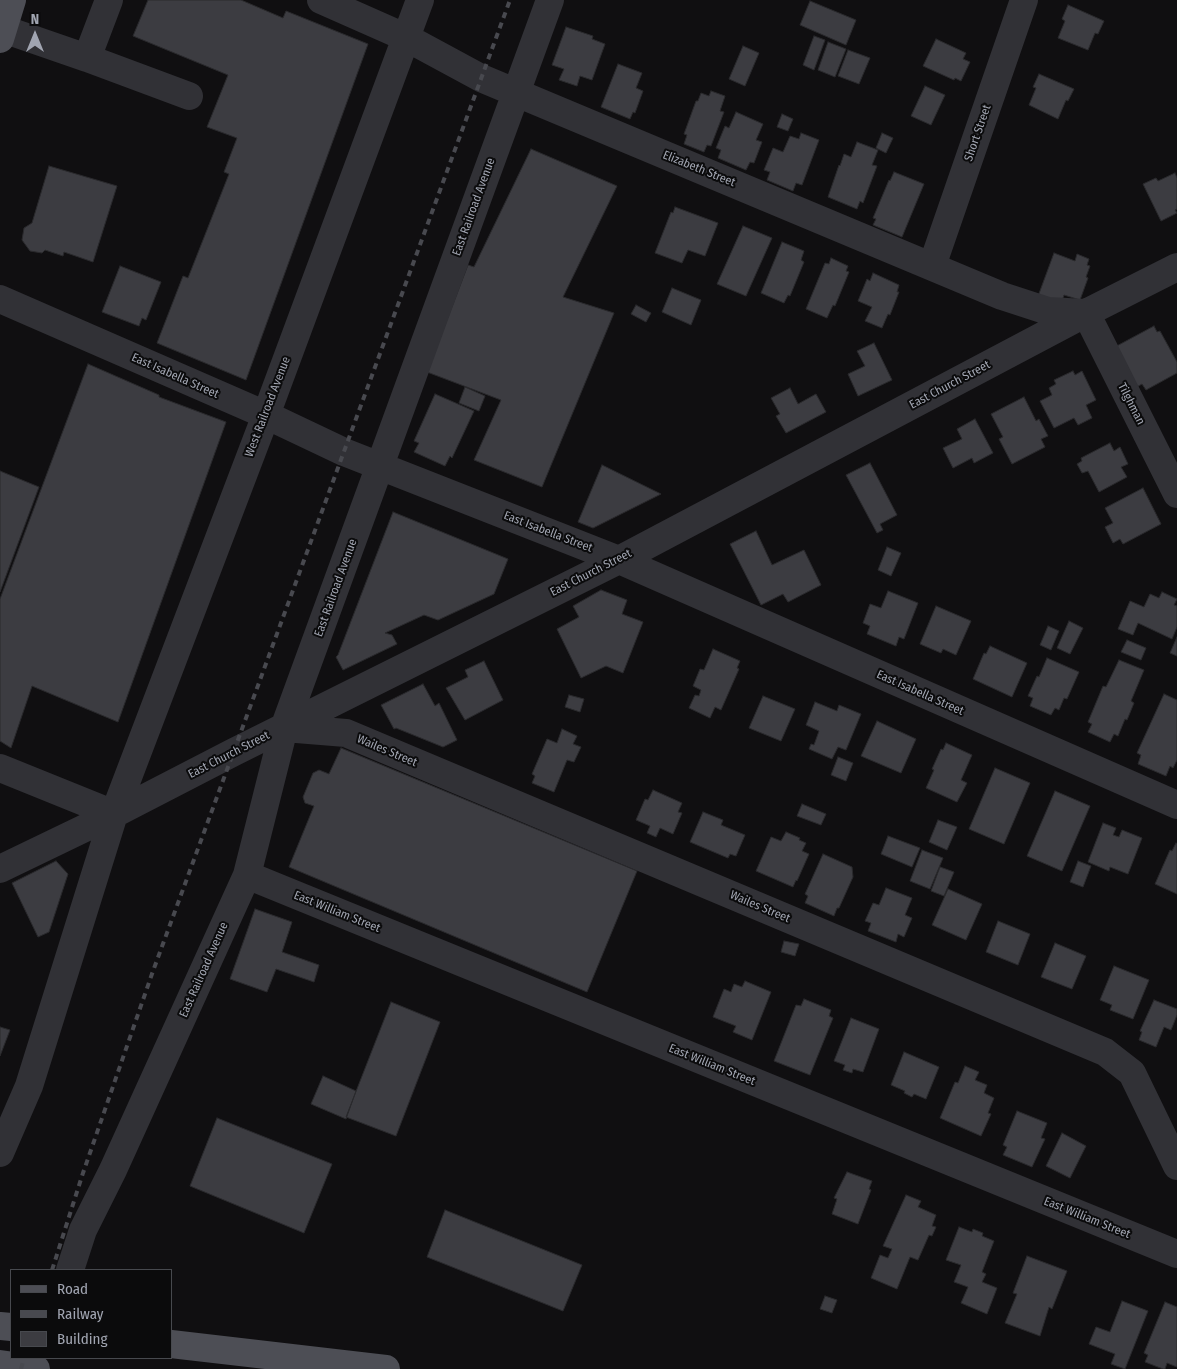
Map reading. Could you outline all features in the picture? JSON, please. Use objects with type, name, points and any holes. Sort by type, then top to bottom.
[{"type":"main road","points":[[2,34],[12,0]]},
{"type":"main road","points":[[172,1344],[386,1369]]},
{"type":"main road","points":[[0,1364],[36,1369]]},
{"type":"street","points":[[87,58],[109,0]]},
{"type":"street","name":"Elizabeth Street","points":[[321,0],[407,38],[481,78],[515,93],[1002,296],[1048,311],[1086,313]]},
{"type":"street","name":"West Railroad Avenue","points":[[0,1154],[29,1086],[114,814],[266,415],[420,0]]},
{"type":"street","name":"East Railroad Avenue","points":[[70,1269],[83,1230],[113,1170],[247,876],[284,728],[550,0]]},
{"type":"street","name":"Short Street","points":[[932,266],[1024,0]]},
{"type":"street","points":[[2,34],[87,58],[189,96]]},
{"type":"street","name":"East Church Street","points":[[0,869],[114,814],[619,560],[1086,313],[1177,267]]},
{"type":"street","name":"East Isabella Street","points":[[0,299],[380,467],[619,560],[1177,805]]},
{"type":"street","name":"Tilghman","points":[[1086,313],[1177,494]]},
{"type":"street","name":"Wailes Street","points":[[284,728],[346,733],[1105,1052],[1132,1073],[1177,1166]]},
{"type":"street","points":[[0,768],[114,814]]},
{"type":"street","name":"East William Street","points":[[247,876],[1177,1254]]},
{"type":"building","points":[[148,0],[241,0],[283,18],[286,11],[368,44],[246,380],[157,343],[183,276],[188,278],[229,174],[224,172],[237,138],[207,127],[228,75],[133,36]]},
{"type":"building","points":[[810,1],[856,20],[846,45],[800,25]]},
{"type":"building","points":[[1068,5],[1104,21],[1098,34],[1095,33],[1088,50],[1058,38],[1065,21],[1062,19]]},
{"type":"building","points":[[566,27],[593,36],[592,39],[605,44],[592,80],[580,76],[577,86],[559,80],[564,69],[552,65]]},
{"type":"building","points":[[814,36],[825,40],[814,70],[803,65]]},
{"type":"building","points":[[936,39],[966,53],[963,59],[970,62],[961,81],[955,78],[954,80],[923,66]]},
{"type":"building","points":[[828,42],[846,49],[835,77],[818,70]]},
{"type":"building","points":[[743,46],[759,53],[745,86],[729,79]]},
{"type":"building","points":[[848,50],[870,58],[859,84],[838,76]]},
{"type":"building","points":[[618,64],[642,73],[636,88],[643,91],[635,113],[633,112],[630,119],[601,107]]},
{"type":"building","points":[[1039,74],[1074,89],[1068,101],[1066,100],[1058,119],[1029,105],[1036,88],[1033,87]]},
{"type":"building","points":[[925,86],[945,95],[931,125],[911,116]]},
{"type":"building","points":[[711,91],[725,96],[720,111],[724,112],[711,146],[707,145],[704,152],[684,144],[687,135],[684,134],[696,101],[698,101],[701,93],[709,96]]},
{"type":"building","points":[[736,112],[763,124],[756,140],[762,142],[754,163],[750,162],[746,170],[718,158],[721,150],[716,148],[725,126],[729,128]]},
{"type":"building","points":[[782,114],[793,119],[788,131],[777,127]]},
{"type":"building","points":[[801,133],[819,140],[802,185],[796,183],[793,191],[767,180],[770,172],[764,170],[773,148],[783,152],[790,136],[799,139]]},
{"type":"building","points":[[882,133],[893,138],[886,153],[876,148]]},
{"type":"building","points":[[857,142],[878,150],[872,165],[877,166],[863,203],[860,201],[857,209],[828,197],[844,154],[851,157]]},
{"type":"building","points":[[531,149],[617,186],[563,297],[614,313],[542,487],[474,460],[501,400],[427,372],[468,265],[474,267]]},
{"type":"building","points":[[49,166],[117,186],[93,262],[64,252],[63,256],[45,250],[42,253],[30,251],[22,240],[24,228],[32,223]]},
{"type":"building","points":[[894,172],[924,184],[902,237],[873,225],[876,219],[873,218]]},
{"type":"building","points":[[1175,173],[1177,178],[1177,209],[1175,210],[1177,213],[1161,221],[1143,184],[1156,178],[1158,181]]},
{"type":"building","points":[[675,207],[718,223],[705,256],[688,250],[682,263],[655,253],[671,212],[673,213]]},
{"type":"building","points":[[743,226],[772,238],[746,296],[717,284]]},
{"type":"building","points":[[782,242],[804,251],[801,260],[804,262],[790,296],[788,295],[784,303],[761,293]]},
{"type":"building","points":[[1054,253],[1075,261],[1077,254],[1089,259],[1087,265],[1090,266],[1080,300],[1064,295],[1060,307],[1037,299]]},
{"type":"building","points":[[831,258],[848,266],[846,271],[849,272],[835,306],[833,305],[827,318],[806,309],[825,263],[829,264]]},
{"type":"building","points":[[120,266],[161,282],[146,320],[142,318],[139,326],[102,312]]},
{"type":"building","points":[[873,273],[899,285],[897,292],[899,292],[890,315],[888,314],[882,328],[865,321],[872,307],[858,301],[867,279],[870,281]]},
{"type":"building","points":[[672,288],[701,300],[691,325],[662,312]]},
{"type":"building","points":[[636,305],[651,313],[646,322],[631,314]]},
{"type":"building","points":[[1154,326],[1157,332],[1160,331],[1177,362],[1177,373],[1146,390],[1142,384],[1135,388],[1113,348]]},
{"type":"building","points":[[874,343],[892,380],[858,396],[848,374],[865,366],[857,351]]},
{"type":"building","points":[[88,364],[159,395],[159,397],[226,422],[118,722],[32,686],[11,748],[0,741],[0,599]]},
{"type":"building","points":[[1073,371],[1075,375],[1082,371],[1096,400],[1086,405],[1092,418],[1078,425],[1074,418],[1054,428],[1040,401],[1052,395],[1049,388],[1056,384],[1054,380]]},
{"type":"building","points":[[465,387],[485,396],[479,411],[459,403]]},
{"type":"building","points":[[790,388],[798,404],[816,394],[826,412],[786,433],[776,416],[780,414],[771,398]]},
{"type":"building","points":[[435,394],[474,411],[452,458],[450,456],[445,466],[414,452],[419,443],[414,441]]},
{"type":"building","points":[[1024,397],[1036,421],[1039,419],[1048,436],[1041,439],[1045,447],[1012,464],[999,439],[1003,437],[991,414]]},
{"type":"building","points":[[975,419],[993,453],[974,463],[972,458],[953,468],[943,448],[962,439],[957,429]]},
{"type":"building","points":[[1110,443],[1114,451],[1120,447],[1128,464],[1121,467],[1127,477],[1099,492],[1088,471],[1082,473],[1077,464],[1082,461],[1081,458]]},
{"type":"building","points":[[870,463],[897,515],[880,524],[883,530],[877,533],[846,475]]},
{"type":"building","points":[[602,465],[661,494],[593,528],[578,522]]},
{"type":"building","points":[[0,471],[39,487],[0,592]]},
{"type":"building","points":[[1143,488],[1161,524],[1123,544],[1120,539],[1113,543],[1105,527],[1113,523],[1105,508]]},
{"type":"building","points":[[393,512],[508,559],[494,594],[438,620],[424,615],[385,633],[392,635],[397,644],[343,670],[336,657]]},
{"type":"building","points":[[756,531],[772,565],[804,550],[821,585],[788,602],[783,594],[761,605],[730,544]]},
{"type":"building","points":[[887,547],[901,553],[891,576],[878,570]]},
{"type":"building","points":[[601,590],[627,600],[622,614],[643,622],[623,673],[606,666],[581,678],[557,629],[579,617],[573,606]]},
{"type":"building","points":[[888,591],[918,603],[904,639],[899,637],[896,646],[867,634],[870,626],[863,623],[870,604],[881,608]]},
{"type":"building","points":[[1162,592],[1177,599],[1174,605],[1177,606],[1177,627],[1172,639],[1138,623],[1133,635],[1118,629],[1130,601],[1144,607],[1150,594],[1159,598]]},
{"type":"building","points":[[936,606],[971,621],[956,655],[943,649],[941,653],[920,644]]},
{"type":"building","points":[[1069,621],[1083,628],[1070,654],[1057,648]]},
{"type":"building","points":[[1048,626],[1059,631],[1051,650],[1040,645]]},
{"type":"building","points":[[1177,637],[1177,656],[1170,653]]},
{"type":"building","points":[[1127,640],[1146,648],[1141,660],[1121,652]]},
{"type":"building","points":[[990,646],[1027,663],[1012,697],[973,679],[984,653],[986,654]]},
{"type":"building","points":[[713,649],[740,661],[737,668],[739,669],[721,710],[715,707],[710,718],[689,708],[695,695],[699,696],[701,690],[693,686],[700,669],[704,670]]},
{"type":"building","points":[[1047,658],[1079,672],[1067,699],[1064,698],[1059,710],[1055,708],[1051,715],[1030,706],[1033,698],[1028,696]]},
{"type":"building","points":[[1119,660],[1144,670],[1131,701],[1134,703],[1127,720],[1125,719],[1118,736],[1114,734],[1110,742],[1088,732],[1092,724],[1088,722],[1103,686],[1106,687]]},
{"type":"building","points":[[484,661],[503,700],[465,720],[446,688],[468,677],[465,670]]},
{"type":"building","points":[[423,684],[435,706],[439,703],[457,740],[443,747],[396,728],[394,729],[381,705]]},
{"type":"building","points":[[1164,694],[1177,700],[1177,760],[1173,768],[1170,766],[1166,776],[1138,764],[1141,755],[1137,753]]},
{"type":"building","points":[[569,695],[584,699],[580,712],[565,707]]},
{"type":"building","points":[[763,696],[795,709],[781,741],[749,728]]},
{"type":"building","points":[[815,702],[837,711],[839,705],[861,714],[846,750],[838,747],[832,759],[809,749],[811,744],[814,745],[819,731],[806,725]]},
{"type":"building","points":[[877,721],[916,739],[901,773],[861,756]]},
{"type":"building","points":[[562,729],[577,736],[573,744],[581,747],[574,762],[567,760],[554,792],[532,783],[535,776],[532,774],[547,739],[557,743]]},
{"type":"building","points":[[946,743],[972,755],[961,780],[967,783],[957,802],[926,788],[934,770],[932,769],[941,749],[943,750]]},
{"type":"building","points":[[341,748],[637,871],[587,992],[289,867],[314,806],[305,803],[303,797],[313,773],[319,770],[329,774]]},
{"type":"building","points":[[838,757],[853,763],[846,781],[831,775]]},
{"type":"building","points":[[995,768],[1030,783],[1004,844],[969,829]]},
{"type":"building","points":[[653,790],[682,803],[678,812],[682,813],[673,834],[660,828],[656,837],[647,833],[650,826],[636,820],[645,799],[648,800]]},
{"type":"building","points":[[1055,791],[1090,806],[1062,871],[1027,856]]},
{"type":"building","points":[[802,804],[826,814],[821,825],[797,816]]},
{"type":"building","points":[[703,812],[723,820],[721,825],[745,835],[736,856],[730,854],[728,858],[690,842]]},
{"type":"building","points":[[938,820],[957,827],[947,850],[929,842]]},
{"type":"building","points":[[1103,823],[1116,828],[1113,835],[1119,837],[1122,830],[1142,838],[1128,874],[1110,867],[1109,871],[1088,862]]},
{"type":"building","points":[[786,832],[806,843],[802,851],[809,854],[793,887],[756,871],[771,837],[781,841]]},
{"type":"building","points":[[888,836],[920,848],[912,867],[881,854]]},
{"type":"building","points":[[1176,843],[1177,894],[1155,884],[1170,850],[1172,851]]},
{"type":"building","points":[[922,850],[943,858],[930,889],[910,881]]},
{"type":"building","points":[[823,854],[852,867],[853,877],[834,916],[805,903],[808,896],[805,894]]},
{"type":"building","points":[[56,861],[68,874],[49,932],[38,937],[12,883]]},
{"type":"building","points":[[1078,861],[1091,866],[1083,887],[1070,882]]},
{"type":"building","points":[[940,867],[954,872],[944,896],[931,891]]},
{"type":"building","points":[[886,888],[912,898],[905,915],[912,918],[904,937],[898,934],[896,942],[868,931],[871,923],[865,921],[873,903],[879,905]]},
{"type":"building","points":[[948,889],[982,904],[966,940],[932,925]]},
{"type":"building","points":[[255,909],[292,922],[282,952],[319,965],[314,982],[276,969],[267,992],[230,979]]},
{"type":"building","points":[[998,921],[1030,934],[1018,965],[986,952]]},
{"type":"building","points":[[784,941],[799,944],[795,956],[781,952]]},
{"type":"building","points":[[1055,943],[1086,956],[1072,989],[1041,977]]},
{"type":"building","points":[[1114,966],[1149,980],[1133,1019],[1110,1010],[1112,1005],[1100,1000]]},
{"type":"building","points":[[745,981],[771,992],[752,1040],[733,1032],[736,1026],[713,1017],[724,989],[731,992],[734,984],[742,987]]},
{"type":"building","points":[[804,999],[831,1010],[829,1016],[833,1018],[810,1075],[774,1061],[796,1005],[801,1006]]},
{"type":"building","points":[[1154,1000],[1177,1009],[1177,1015],[1171,1030],[1164,1027],[1156,1047],[1139,1040],[1142,1032],[1140,1031]]},
{"type":"building","points":[[391,1002],[440,1022],[396,1136],[346,1117]]},
{"type":"building","points":[[851,1018],[879,1029],[863,1072],[853,1069],[852,1073],[843,1070],[845,1065],[834,1061]]},
{"type":"building","points":[[0,1027],[10,1030],[0,1056]]},
{"type":"building","points":[[904,1052],[939,1067],[926,1099],[914,1094],[912,1097],[904,1093],[905,1091],[891,1085]]},
{"type":"building","points":[[965,1066],[979,1072],[975,1080],[987,1085],[984,1093],[994,1098],[988,1113],[991,1114],[981,1136],[940,1118],[955,1082],[958,1083]]},
{"type":"building","points":[[323,1076],[356,1091],[346,1119],[311,1104]]},
{"type":"building","points":[[1017,1111],[1047,1123],[1041,1138],[1045,1139],[1032,1167],[1003,1155],[1007,1147],[1003,1145]]},
{"type":"building","points":[[217,1118],[332,1164],[304,1233],[190,1186]]},
{"type":"building","points":[[1062,1133],[1086,1146],[1070,1178],[1046,1166]]},
{"type":"building","points":[[847,1172],[872,1181],[869,1189],[871,1190],[858,1224],[832,1214],[837,1199],[834,1198]]},
{"type":"building","points":[[906,1195],[921,1201],[918,1207],[936,1215],[932,1226],[936,1227],[932,1236],[929,1235],[918,1260],[910,1257],[897,1289],[871,1278],[880,1255],[888,1258],[892,1249],[883,1246]]},
{"type":"building","points":[[445,1210],[582,1265],[563,1311],[427,1257]]},
{"type":"building","points":[[959,1227],[972,1232],[973,1229],[983,1233],[982,1236],[994,1241],[982,1272],[986,1274],[982,1282],[997,1288],[987,1314],[961,1303],[968,1287],[954,1282],[961,1265],[946,1260]]},
{"type":"building","points":[[1027,1256],[1067,1271],[1052,1309],[1049,1307],[1040,1336],[1005,1323],[1017,1294],[1013,1293]]},
{"type":"building","points":[[825,1296],[837,1300],[832,1313],[820,1309]]},
{"type":"building","points":[[1122,1301],[1148,1311],[1125,1369],[1111,1364],[1115,1354],[1089,1344],[1096,1327],[1110,1332]]},
{"type":"building","points":[[1165,1302],[1177,1307],[1177,1367],[1167,1363],[1165,1369],[1163,1369],[1145,1362],[1148,1355],[1144,1353]]},
{"type":"railway","points":[[52,1269],[83,1173],[153,971],[510,0]]},
{"type":"railway","points":[[21,1369],[24,1359]]}]
